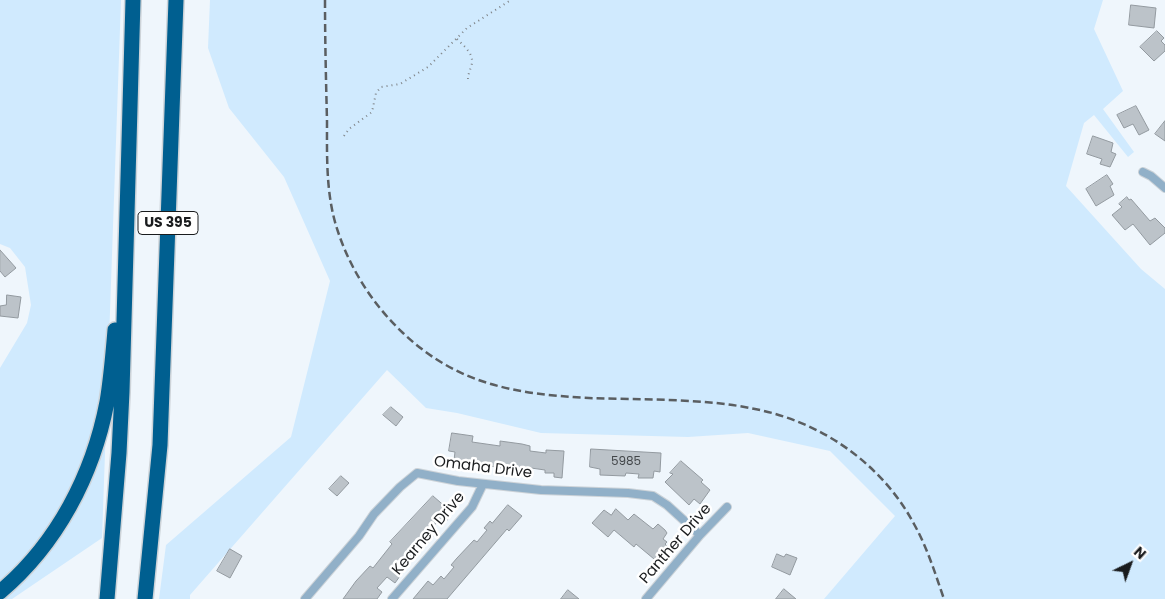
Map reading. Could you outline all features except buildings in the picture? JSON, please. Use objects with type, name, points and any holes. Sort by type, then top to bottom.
[{"type":"highway","name":"US 395","points":[[107,599],[120,453],[134,0]]},
{"type":"highway","name":"US 395","points":[[145,599],[160,445],[176,0]]},
{"type":"highway","points":[[0,592],[25,568],[59,524],[80,485],[97,443],[107,401],[126,222]]},
{"type":"street","points":[[1143,172],[1160,182],[1165,188]]},
{"type":"street","name":"Omaha Drive","points":[[305,599],[359,536],[374,514],[400,487],[417,474],[458,481],[541,490],[628,493],[653,496],[667,505],[700,535]]},
{"type":"street","name":"Kearney Drive","points":[[392,599],[472,507],[483,484]]},
{"type":"street","name":"Panther Drive","points":[[646,599],[700,535],[727,507]]},
{"type":"path","points":[[344,136],[349,129],[372,112],[376,93],[381,87],[400,84],[414,76],[440,57],[467,28],[511,0]]},
{"type":"path","points":[[457,39],[471,55],[472,64],[468,72],[468,79]]},
{"type":"shaded area","points":[[0,0],[121,0],[102,538],[12,599],[0,599],[0,368],[27,323],[31,305],[25,267],[10,248],[0,244]]},
{"type":"shaded area","points":[[210,0],[1103,0],[1094,29],[1123,91],[1103,109],[1134,152],[1128,157],[1094,115],[1084,123],[1066,186],[1141,269],[1165,289],[1165,599],[824,599],[895,516],[830,451],[748,433],[688,437],[541,433],[457,413],[426,408],[387,370],[190,595],[190,599],[159,599],[166,545],[291,437],[330,281],[284,177],[229,108],[208,48]]},
{"type":"railway","points":[[325,0],[327,159],[332,210],[340,238],[353,268],[371,296],[403,333],[424,351],[445,365],[489,384],[562,396],[673,400],[735,405],[780,415],[804,424],[848,449],[867,465],[901,502],[919,533],[944,599]]}]
